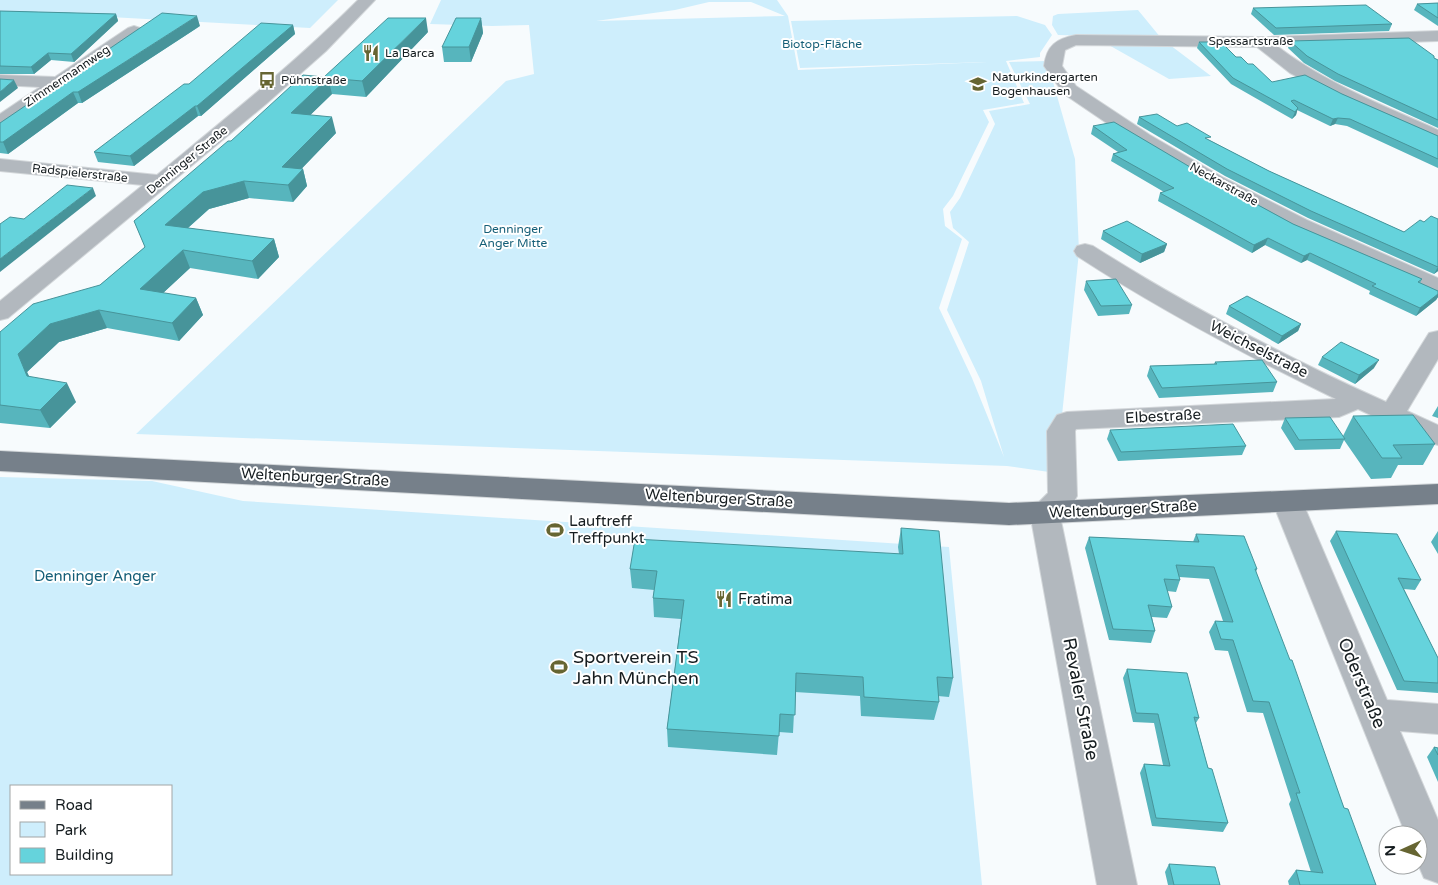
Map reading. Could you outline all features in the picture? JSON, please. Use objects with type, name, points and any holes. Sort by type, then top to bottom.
[{"type":"main road","name":"Weltenburger Straße","points":[[0,462],[1009,514],[1438,494]]},
{"type":"street","name":"Denninger Straße","points":[[0,313],[299,66],[367,0]]},
{"type":"street","name":"Zimmermannweg","points":[[0,122],[134,31]]},
{"type":"street","name":"Spessartstraße","points":[[1064,42],[1076,40],[1261,42],[1435,39]]},
{"type":"street","name":"Neckarstraße","points":[[1064,42],[1055,51],[1053,66],[1070,90],[1094,107],[1143,139],[1217,182],[1299,225],[1438,287]]},
{"type":"street","points":[[1261,42],[1296,69],[1346,96],[1438,137]]},
{"type":"street","points":[[0,80],[57,82]]},
{"type":"street","name":"Radspielerstraße","points":[[0,165],[160,181]]},
{"type":"street","name":"Weichselstraße","points":[[1086,251],[1122,276],[1243,343],[1438,436]]},
{"type":"street","points":[[1391,415],[1438,338]]},
{"type":"street","name":"Elbestraße","points":[[1045,513],[1063,496],[1061,431],[1067,421],[1339,408],[1358,399]]},
{"type":"street","name":"Oderstraße","points":[[1287,501],[1438,865]]},
{"type":"street","name":"Revaler Straße","points":[[1045,513],[1117,885]]},
{"type":"street","points":[[1375,714],[1438,719]]},
{"type":"green space","points":[[0,0],[338,0],[310,28],[0,11]]},
{"type":"green space","points":[[441,0],[777,0],[788,16],[798,70],[987,62],[800,68],[791,21],[1017,16],[1045,25],[1052,35],[1040,53],[1040,57],[1006,61],[1024,103],[983,110],[989,122],[953,196],[943,209],[945,226],[962,239],[939,308],[972,378],[1004,457],[981,381],[947,310],[969,242],[953,228],[950,212],[960,198],[995,124],[989,111],[1030,104],[1009,62],[1047,61],[1075,159],[1079,252],[1056,473],[1007,466],[136,434],[506,81],[534,74],[529,25],[430,24]],"holes":[[[709,2],[751,2],[785,16],[596,21],[675,10]]]},
{"type":"green space","points":[[1138,10],[1161,38],[1058,35],[1052,25],[1053,16],[1058,14]]},
{"type":"green space","points":[[1107,44],[1170,45],[1211,76],[1169,79]]},
{"type":"green space","name":"Sportverein TS Jahn München","points":[[0,477],[152,481],[243,501],[949,547],[982,885],[0,885]]},
{"type":"building","points":[[1438,3],[1438,18],[1417,4]]},
{"type":"building","points":[[1366,5],[1392,24],[1276,28],[1253,8]]},
{"type":"building","points":[[0,11],[116,14],[71,54],[48,53],[31,67],[0,66]]},
{"type":"building","points":[[162,13],[197,16],[78,92],[73,92],[3,142],[0,142],[0,123]]},
{"type":"building","points":[[388,18],[426,18],[362,81],[328,78],[291,113],[332,117],[282,167],[303,169],[288,185],[244,181],[203,192],[165,225],[274,239],[252,261],[183,250],[140,289],[196,298],[172,323],[99,310],[50,324],[18,354],[27,376],[67,383],[40,410],[0,405],[0,332],[33,304],[100,285],[145,247],[134,221],[228,141],[231,141],[303,75],[324,77]]},
{"type":"building","points":[[456,18],[481,18],[469,47],[442,47]]},
{"type":"building","points":[[261,23],[293,25],[197,106],[130,156],[94,152],[184,84],[189,84]]},
{"type":"building","points":[[1409,38],[1438,60],[1438,120],[1338,74],[1307,56],[1290,41]]},
{"type":"building","points":[[1199,42],[1221,42],[1236,57],[1241,57],[1248,64],[1253,64],[1272,82],[1305,75],[1342,94],[1438,136],[1438,159],[1350,119],[1333,119],[1294,100],[1291,101],[1298,108],[1295,112],[1233,78]]},
{"type":"building","points":[[0,79],[14,80],[0,92]]},
{"type":"building","points":[[1157,114],[1177,126],[1187,123],[1211,137],[1205,138],[1269,171],[1404,232],[1420,220],[1424,222],[1431,216],[1438,219],[1438,267],[1311,211],[1227,169],[1139,117]]},
{"type":"building","points":[[1114,122],[1212,180],[1293,224],[1422,279],[1418,282],[1438,291],[1438,294],[1420,308],[1372,286],[1376,284],[1310,253],[1304,256],[1268,238],[1254,245],[1160,193],[1174,188],[1113,154],[1127,150],[1093,126]]},
{"type":"building","points":[[67,185],[93,188],[0,259],[0,224],[10,217],[24,219]]},
{"type":"building","points":[[1127,221],[1167,244],[1142,254],[1103,231]]},
{"type":"building","points":[[1116,279],[1132,305],[1101,306],[1086,281]]},
{"type":"building","points":[[1247,296],[1301,324],[1282,336],[1229,306]]},
{"type":"building","points":[[1341,342],[1379,360],[1359,375],[1322,357]]},
{"type":"building","points":[[1262,360],[1277,382],[1162,388],[1150,366],[1217,364],[1215,362]]},
{"type":"building","points":[[1413,415],[1435,444],[1393,445],[1402,458],[1382,458],[1353,416]]},
{"type":"building","points":[[1330,417],[1345,439],[1299,440],[1285,418]]},
{"type":"building","points":[[1233,424],[1246,446],[1121,452],[1110,430]]},
{"type":"building","points":[[901,528],[939,531],[953,678],[937,677],[939,702],[864,697],[863,677],[796,673],[795,715],[780,714],[779,736],[667,729],[684,600],[653,598],[657,571],[630,569],[635,539],[903,554]]},
{"type":"building","points":[[1336,531],[1397,534],[1421,580],[1398,578],[1438,658],[1438,683],[1404,681]]},
{"type":"building","points":[[1196,534],[1244,536],[1290,660],[1292,660],[1344,808],[1348,809],[1376,885],[1300,885],[1296,870],[1323,873],[1296,793],[1300,793],[1269,702],[1253,701],[1233,640],[1221,639],[1215,621],[1233,622],[1214,567],[1176,565],[1180,580],[1164,579],[1172,607],[1148,605],[1155,631],[1113,629],[1089,537],[1199,542]]},
{"type":"building","points":[[1127,669],[1187,673],[1199,718],[1194,717],[1208,768],[1212,769],[1228,823],[1156,818],[1144,764],[1170,766],[1158,714],[1136,713]]},
{"type":"building","points":[[1169,864],[1215,867],[1220,885],[1174,885]]},
{"type":"place","name":"La Barca","points":[[371,53]]},
{"type":"place","name":"Pühnstraße","points":[[267,80]]},
{"type":"place","name":"Naturkindergarten Bogenhausen","points":[[978,84]]},
{"type":"place","name":"Lauftreff Treffpunkt","points":[[555,530]]},
{"type":"place","name":"Fratima","points":[[724,599]]},
{"type":"place","name":"Sportverein TS Jahn München","points":[[559,667]]},
{"type":"park label","name":"Biotop-Fläche","points":[[822,44]]},
{"type":"park label","name":"Denninger Anger Mitte","points":[[513,236]]},
{"type":"park label","name":"Denninger Anger","points":[[95,576]]}]
